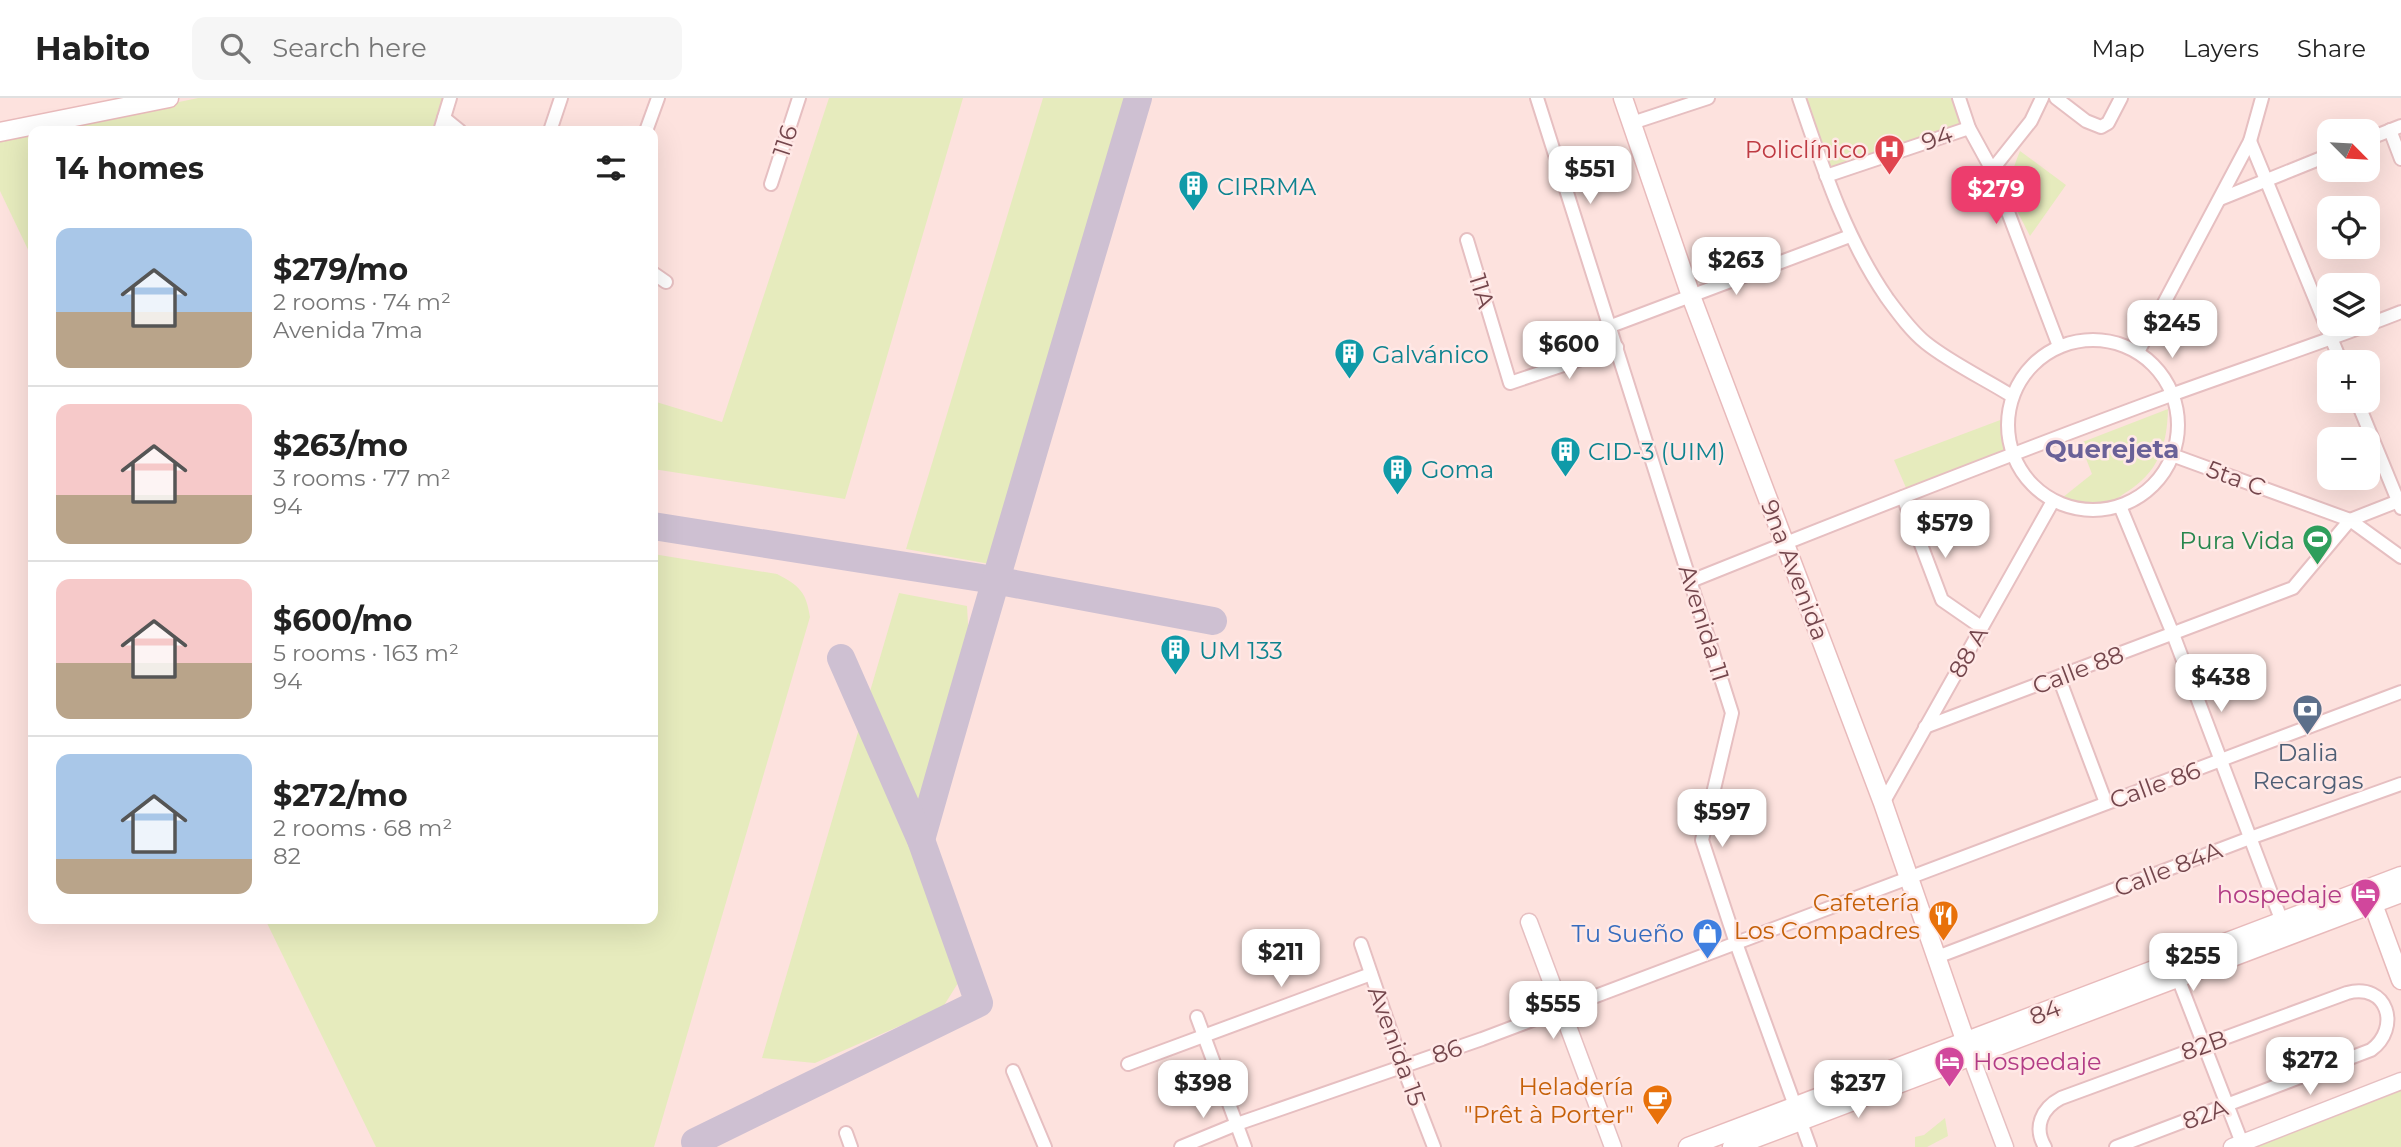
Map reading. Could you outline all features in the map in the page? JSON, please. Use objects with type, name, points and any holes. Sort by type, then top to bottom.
[{"type":"main road","points":[[30,126],[169,98]]},
{"type":"main road","name":"9na Avenida","points":[[1623,98],[1691,296],[1883,803],[1968,1050]]},
{"type":"main road","points":[[0,132],[28,126]]},
{"type":"main road","name":"84","points":[[1968,1050],[2178,978],[2401,876]]},
{"type":"main road","name":"84","points":[[1688,1147],[1798,1114],[2285,929],[2374,904],[2401,893]]},
{"type":"main road","points":[[2374,904],[2401,980]]},
{"type":"main road","name":"84","points":[[1732,1147],[1798,1114]]},
{"type":"street","points":[[442,126],[450,98]]},
{"type":"street","points":[[552,126],[561,98]]},
{"type":"street","points":[[648,126],[658,98]]},
{"type":"street","name":"116","points":[[771,184],[799,98]]},
{"type":"street","name":"Avenida 11","points":[[1537,98],[1732,713],[1702,841],[1810,1147]]},
{"type":"street","points":[[1632,123],[1708,98]]},
{"type":"street","points":[[1799,98],[1850,236],[1890,302],[1925,342],[2012,396]]},
{"type":"street","points":[[1959,98],[1969,128],[1993,170],[2059,346]]},
{"type":"street","points":[[1993,170],[2031,121],[2042,98]]},
{"type":"street","points":[[2056,98],[2086,121],[2101,127],[2108,123],[2121,98]]},
{"type":"street","points":[[2138,352],[2250,141],[2262,98]]},
{"type":"street","points":[[444,118],[454,126]]},
{"type":"street","name":"94","points":[[1826,176],[1969,128]]},
{"type":"street","points":[[2396,128],[2401,159]]},
{"type":"street","points":[[2250,141],[2336,350]]},
{"type":"street","points":[[2220,199],[2317,160]]},
{"type":"street","points":[[1611,326],[1850,236]]},
{"type":"street","name":"11A","points":[[1467,240],[1510,383],[1617,347]]},
{"type":"street","points":[[658,276],[666,282]]},
{"type":"street","points":[[1691,581],[2013,455],[2173,395],[2332,340],[2401,312]]},
{"type":"street","points":[[2085,340],[2113,342],[2138,352],[2159,371],[2173,395],[2177,415],[2177,435],[2172,454],[2160,477],[2142,494],[2120,506],[2097,510],[2074,508],[2053,501],[2036,489],[2022,474],[2008,436],[2012,396],[2023,376],[2039,359],[2059,346],[2085,340]]},
{"type":"street","points":[[2362,413],[2400,503]]},
{"type":"street","name":"5ta C","points":[[2172,454],[2350,520],[2401,557]]},
{"type":"street","points":[[1903,497],[1942,600],[1981,627]]},
{"type":"street","name":"88 A","points":[[1883,803],[2053,501]]},
{"type":"street","name":"Calle 88","points":[[1925,727],[2293,588],[2350,520],[2400,503]]},
{"type":"street","points":[[2120,506],[2173,634],[2285,929]]},
{"type":"street","points":[[2059,678],[2105,803]]},
{"type":"street","name":"Calle 86","points":[[1909,877],[2401,692]]},
{"type":"street","name":"Calle 84A","points":[[1937,957],[2250,838],[2401,784]]},
{"type":"street","name":"86","points":[[1181,1147],[1237,1124],[1561,1010],[1909,877]]},
{"type":"street","points":[[1529,922],[1613,1147]]},
{"type":"street","name":"Avenida 15","points":[[1361,944],[1434,1147]]},
{"type":"street","points":[[1128,1064],[1371,974]]},
{"type":"street","points":[[2178,978],[2228,1106],[2237,1145],[2401,1081]]},
{"type":"street","name":"82B","points":[[2040,1146],[2040,1122],[2044,1111],[2051,1103],[2061,1098],[2347,993],[2366,991],[2375,995],[2388,1009]]},
{"type":"street","points":[[2388,1009],[2401,1004]]},
{"type":"street","name":"82A","points":[[2116,1147],[2371,1050],[2386,1038],[2390,1018],[2388,1009]]},
{"type":"street","points":[[1197,1017],[1245,1147]]},
{"type":"street","points":[[1968,1050],[2005,1147]]},
{"type":"street","points":[[1013,1071],[1045,1147]]},
{"type":"street","points":[[846,1133],[851,1147]]},
{"type":"green space","points":[[198,98],[443,98],[434,126],[65,126]]},
{"type":"green space","points":[[829,98],[963,98],[845,499],[658,470],[658,403],[722,422]]},
{"type":"green space","points":[[1043,98],[1132,98],[990,564],[906,549]]},
{"type":"green space","points":[[1799,98],[1959,98],[1969,128],[1826,176]]},
{"type":"green space","points":[[28,134],[28,250],[0,191],[0,140]]},
{"type":"green space","points":[[2020,151],[2066,185],[2030,236],[2012,195],[2012,176]]},
{"type":"green space","points":[[2168,409],[2163,447],[2146,477],[2106,504],[2089,504],[2062,498],[2092,474],[2080,443]]},
{"type":"green space","points":[[2003,419],[2005,452],[1907,490],[1894,460]]},
{"type":"green space","points":[[658,555],[777,574],[791,582],[804,596],[810,617],[654,1147],[376,1147],[267,924],[658,924]]},
{"type":"green space","points":[[899,593],[967,606],[969,641],[912,853],[958,969],[958,983],[943,1007],[815,1063],[762,1058]]},
{"type":"green space","points":[[2401,1081],[2401,1147],[2232,1147]]},
{"type":"green space","points":[[1945,1118],[1948,1136],[1927,1147],[1915,1147],[1915,1137],[1924,1135]]},
{"type":"taxiway","points":[[921,840],[1138,98]]},
{"type":"taxiway","points":[[658,527],[994,580],[1213,621]]},
{"type":"taxiway","points":[[695,1142],[979,1003],[921,840],[841,658]]},
{"type":"place","name":"Policlínico","points":[[1890,176]]},
{"type":"place","name":"CIRRMA","points":[[1194,213]]},
{"type":"place","name":"Galvánico","points":[[1349,381]]},
{"type":"place","name":"CID-3 (UIM)","points":[[1565,478]]},
{"type":"place","name":"Goma","points":[[1398,496]]},
{"type":"place","name":"Pura Vida","points":[[2318,567]]},
{"type":"place","name":"UM 133","points":[[1176,677]]},
{"type":"place","name":"Dalia Recargas","points":[[2308,737]]},
{"type":"place","name":"hospedaje","points":[[2365,921]]},
{"type":"place","name":"Cafetería Los Compadres","points":[[1943,943]]},
{"type":"place","name":"Tu Sueño","points":[[1707,960]]},
{"type":"place","name":"Hospedaje","points":[[1950,1088]]},
{"type":"place","name":"Heladería \"Prêt à Porter\"","points":[[1657,1127]]},
{"type":"district","name":"Querejeta","points":[[2112,449]]}]
